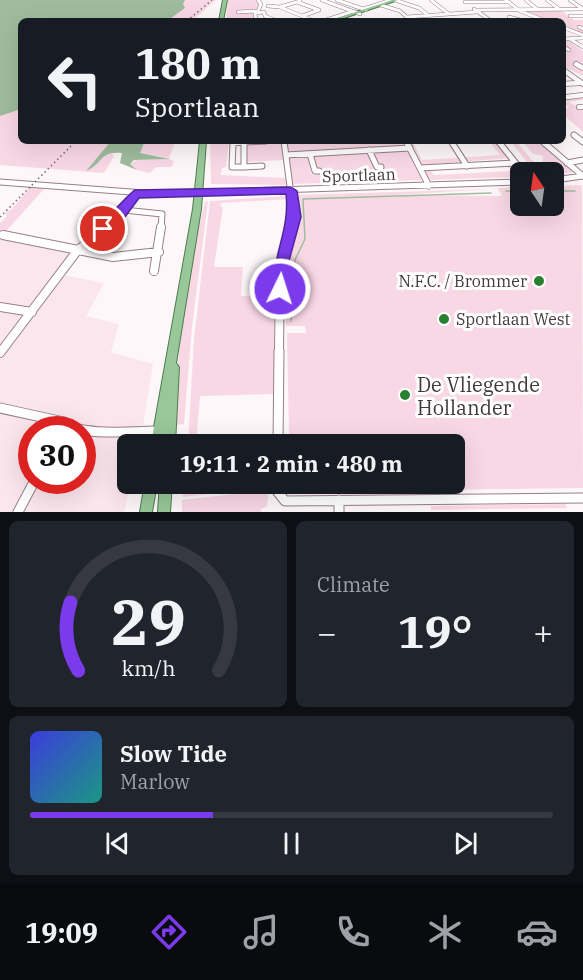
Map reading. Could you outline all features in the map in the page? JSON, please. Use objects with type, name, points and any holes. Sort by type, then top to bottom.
[{"type":"main road","points":[[222,18],[225,0]]},
{"type":"main road","points":[[343,18],[395,0]]},
{"type":"main road","points":[[158,434],[200,193],[203,144]]},
{"type":"main road","points":[[170,434],[174,352]]},
{"type":"main road","points":[[146,512],[149,494]]},
{"type":"main road","points":[[164,512],[165,494]]},
{"type":"street","points":[[238,12],[258,11],[261,4],[258,0]]},
{"type":"street","points":[[264,12],[271,0]]},
{"type":"street","points":[[280,7],[305,0]]},
{"type":"street","points":[[322,0],[360,11]]},
{"type":"street","points":[[337,0],[360,11]]},
{"type":"street","points":[[334,18],[395,0],[419,8],[428,15]]},
{"type":"street","points":[[431,0],[449,14]]},
{"type":"street","points":[[526,0],[537,9]]},
{"type":"street","points":[[547,0],[559,9]]},
{"type":"street","points":[[570,0],[583,9]]},
{"type":"street","points":[[466,1],[507,1],[517,9],[538,18]]},
{"type":"street","points":[[466,1],[486,18]]},
{"type":"street","points":[[297,2],[319,10],[302,16]]},
{"type":"street","points":[[383,5],[400,11],[407,17],[517,9],[583,9]]},
{"type":"street","points":[[268,6],[280,7],[307,18]]},
{"type":"street","points":[[333,12],[345,8]]},
{"type":"street","points":[[573,9],[583,16]]},
{"type":"street","points":[[256,18],[255,12],[264,12]]},
{"type":"street","points":[[264,12],[265,16],[270,18]]},
{"type":"street","points":[[566,13],[579,13]]},
{"type":"street","points":[[570,16],[583,16]]},
{"type":"street","points":[[566,29],[583,36]]},
{"type":"street","points":[[566,39],[583,36]]},
{"type":"street","points":[[570,39],[583,47]]},
{"type":"street","points":[[576,64],[583,68]]},
{"type":"street","points":[[566,71],[580,81]]},
{"type":"street","points":[[567,97],[583,95]]},
{"type":"street","points":[[574,135],[583,142]]},
{"type":"street","points":[[233,144],[232,167],[262,166]]},
{"type":"street","points":[[244,144],[244,167]]},
{"type":"street","points":[[278,434],[280,268],[294,217],[284,144]]},
{"type":"street","points":[[408,144],[429,186]]},
{"type":"street","points":[[453,144],[467,166]]},
{"type":"street","points":[[500,144],[514,162]]},
{"type":"street","points":[[545,144],[583,176]]},
{"type":"street","points":[[286,155],[410,148]]},
{"type":"street","name":"Sportlaan","points":[[369,150],[376,167],[381,167]]},
{"type":"street","name":"Sportlaan","points":[[310,154],[315,171],[319,171]]},
{"type":"street","points":[[567,163],[583,160]]},
{"type":"street","points":[[420,168],[510,163]]},
{"type":"street","points":[[564,179],[583,176]]},
{"type":"street","name":"Sportlaan","points":[[0,182],[135,194],[291,191],[510,182]]},
{"type":"street","points":[[0,353],[77,251],[124,210],[135,194]]},
{"type":"street","points":[[124,210],[162,214],[159,252],[154,271]]},
{"type":"street","points":[[3,235],[113,257],[159,252]]},
{"type":"street","points":[[0,307],[32,312]]},
{"type":"street","points":[[0,408],[37,416]]},
{"type":"street","points":[[96,431],[159,431]]},
{"type":"street","points":[[18,512],[28,494]]},
{"type":"street","points":[[281,494],[285,501],[339,506],[583,498]]},
{"type":"shaded area","points":[[0,0],[216,0],[195,18],[18,18],[18,144],[111,144],[107,149],[114,156],[104,173],[0,165]]},
{"type":"shaded area","points":[[0,0],[185,0],[183,4],[185,8],[171,18],[18,18],[18,110],[0,116]]},
{"type":"shaded area","points":[[228,0],[256,0],[259,4],[257,10],[235,12],[253,13],[254,18],[226,18]]},
{"type":"shaded area","points":[[520,10],[561,10],[574,20],[583,20],[583,34],[566,27],[566,18],[541,18]]},
{"type":"shaded area","points":[[566,40],[583,51],[583,67],[572,63],[583,69],[583,76],[566,68],[566,50],[569,49],[566,46]]},
{"type":"shaded area","points":[[583,97],[583,100],[568,102],[583,109],[583,132],[566,117],[566,108],[569,108],[566,105],[566,98]]},
{"type":"shaded area","points":[[108,144],[144,144],[140,153],[170,159],[134,160],[130,164],[137,170],[120,163],[122,153],[114,153],[105,156],[86,171]]},
{"type":"shaded area","points":[[175,144],[169,158],[139,153],[142,145]]},
{"type":"shaded area","points":[[210,144],[229,144],[226,167],[222,168],[221,175],[285,178],[286,185],[211,184]]},
{"type":"shaded area","points":[[247,144],[281,144],[283,160],[246,162]]},
{"type":"shaded area","points":[[287,144],[404,144],[405,146],[288,153]]},
{"type":"shaded area","points":[[410,144],[414,144],[422,160],[500,155],[491,144],[496,144],[509,158],[421,165]]},
{"type":"shaded area","points":[[512,144],[519,144],[534,162],[527,162]]},
{"type":"shaded area","points":[[525,144],[543,144],[563,162],[543,162],[543,156],[533,154]]},
{"type":"shaded area","points":[[407,150],[422,180],[293,184],[289,156],[307,156],[312,175],[320,174],[312,155],[367,153],[376,171],[384,171],[372,152]]},
{"type":"shaded area","points":[[170,159],[174,162],[172,167],[156,167],[150,173],[137,170],[130,164],[137,160]]},
{"type":"shaded area","points":[[564,163],[574,172],[564,174]]},
{"type":"shaded area","points":[[429,169],[434,175],[510,171],[510,177],[428,180],[423,170]]},
{"type":"shaded area","name":"Sportlaan West","points":[[582,185],[583,488],[465,490],[465,434],[289,434],[287,333],[306,333],[305,326],[286,326],[283,265],[297,220],[296,195],[491,189],[397,195],[502,196],[498,188],[510,187],[510,216],[564,216],[564,186]]},
{"type":"shaded area","points":[[30,187],[44,189],[0,238],[0,223],[7,216],[5,213],[12,209]]},
{"type":"shaded area","points":[[288,196],[289,199],[221,203],[223,207],[214,267],[243,267],[241,296],[274,297],[274,394],[200,396],[197,434],[189,434],[194,339],[210,201]]},
{"type":"shaded area","points":[[208,201],[192,327],[184,424],[174,425],[179,350],[189,268],[205,202]]},
{"type":"shaded area","points":[[0,235],[84,247],[63,275],[104,283],[86,316],[119,324],[111,352],[153,364],[142,434],[117,434],[117,494],[128,494],[124,512],[0,512]]},
{"type":"shaded area","points":[[183,494],[209,494],[183,497]]},
{"type":"shaded area","points":[[234,494],[269,494],[267,507],[261,509],[261,512],[182,512],[182,500]]},
{"type":"shaded area","points":[[565,504],[567,508],[431,510],[431,506]]},
{"type":"waterway","points":[[564,191],[575,191]]},
{"type":"waterway","points":[[291,321],[295,260],[305,239],[303,199],[491,193]]},
{"type":"railway","points":[[191,18],[212,0]]},
{"type":"railway","points":[[0,217],[73,144]]},
{"type":"place","name":"N.F.C. / Brommer","points":[[539,281]]},
{"type":"place","name":"Sportlaan West","points":[[444,319]]},
{"type":"place","name":"De Vliegende Hollander","points":[[405,395]]},
{"type":"route","points":[[103,229],[121,214],[135,194],[291,191],[294,205],[293,226],[280,268],[280,289]]}]
